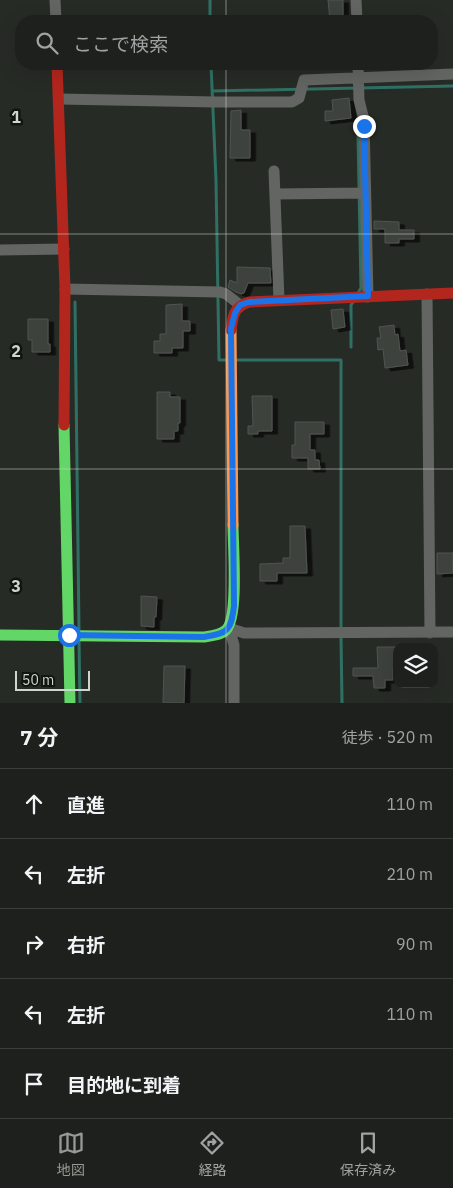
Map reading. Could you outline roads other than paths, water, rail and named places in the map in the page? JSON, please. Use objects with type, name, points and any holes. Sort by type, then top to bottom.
[{"type":"street","points":[[55,0],[56,15]]},
{"type":"street","points":[[356,0],[357,15]]},
{"type":"street","points":[[57,70],[65,289],[64,411],[76,635],[70,703]]},
{"type":"street","points":[[358,70],[358,85],[364,120],[360,297]]},
{"type":"street","points":[[59,98],[292,102],[299,98],[304,80],[358,85],[453,74]]},
{"type":"street","points":[[274,171],[279,300]]},
{"type":"street","points":[[275,194],[361,194]]},
{"type":"street","points":[[0,250],[64,249]]},
{"type":"street","points":[[65,289],[217,292],[240,305]]},
{"type":"street","points":[[0,635],[204,637],[222,634],[229,628],[234,606],[231,328],[235,313],[240,305],[249,302],[279,300],[453,293]]},
{"type":"street","points":[[427,294],[430,633]]},
{"type":"street","points":[[229,628],[244,633],[453,632]]},
{"type":"street","points":[[229,628],[234,645],[234,703]]},
{"type":"waterway","points":[[210,0],[210,15]]},
{"type":"waterway","points":[[211,70],[216,180],[219,360],[227,360]]},
{"type":"waterway","points":[[212,91],[453,86]]},
{"type":"waterway","points":[[358,293],[361,288],[358,134],[370,133],[369,119]]},
{"type":"waterway","points":[[75,302],[79,631]]},
{"type":"waterway","points":[[351,347],[351,305],[353,302]]},
{"type":"waterway","points":[[235,360],[341,360],[341,630]]},
{"type":"waterway","points":[[341,636],[342,703]]},
{"type":"waterway","points":[[79,640],[80,703]]}]
